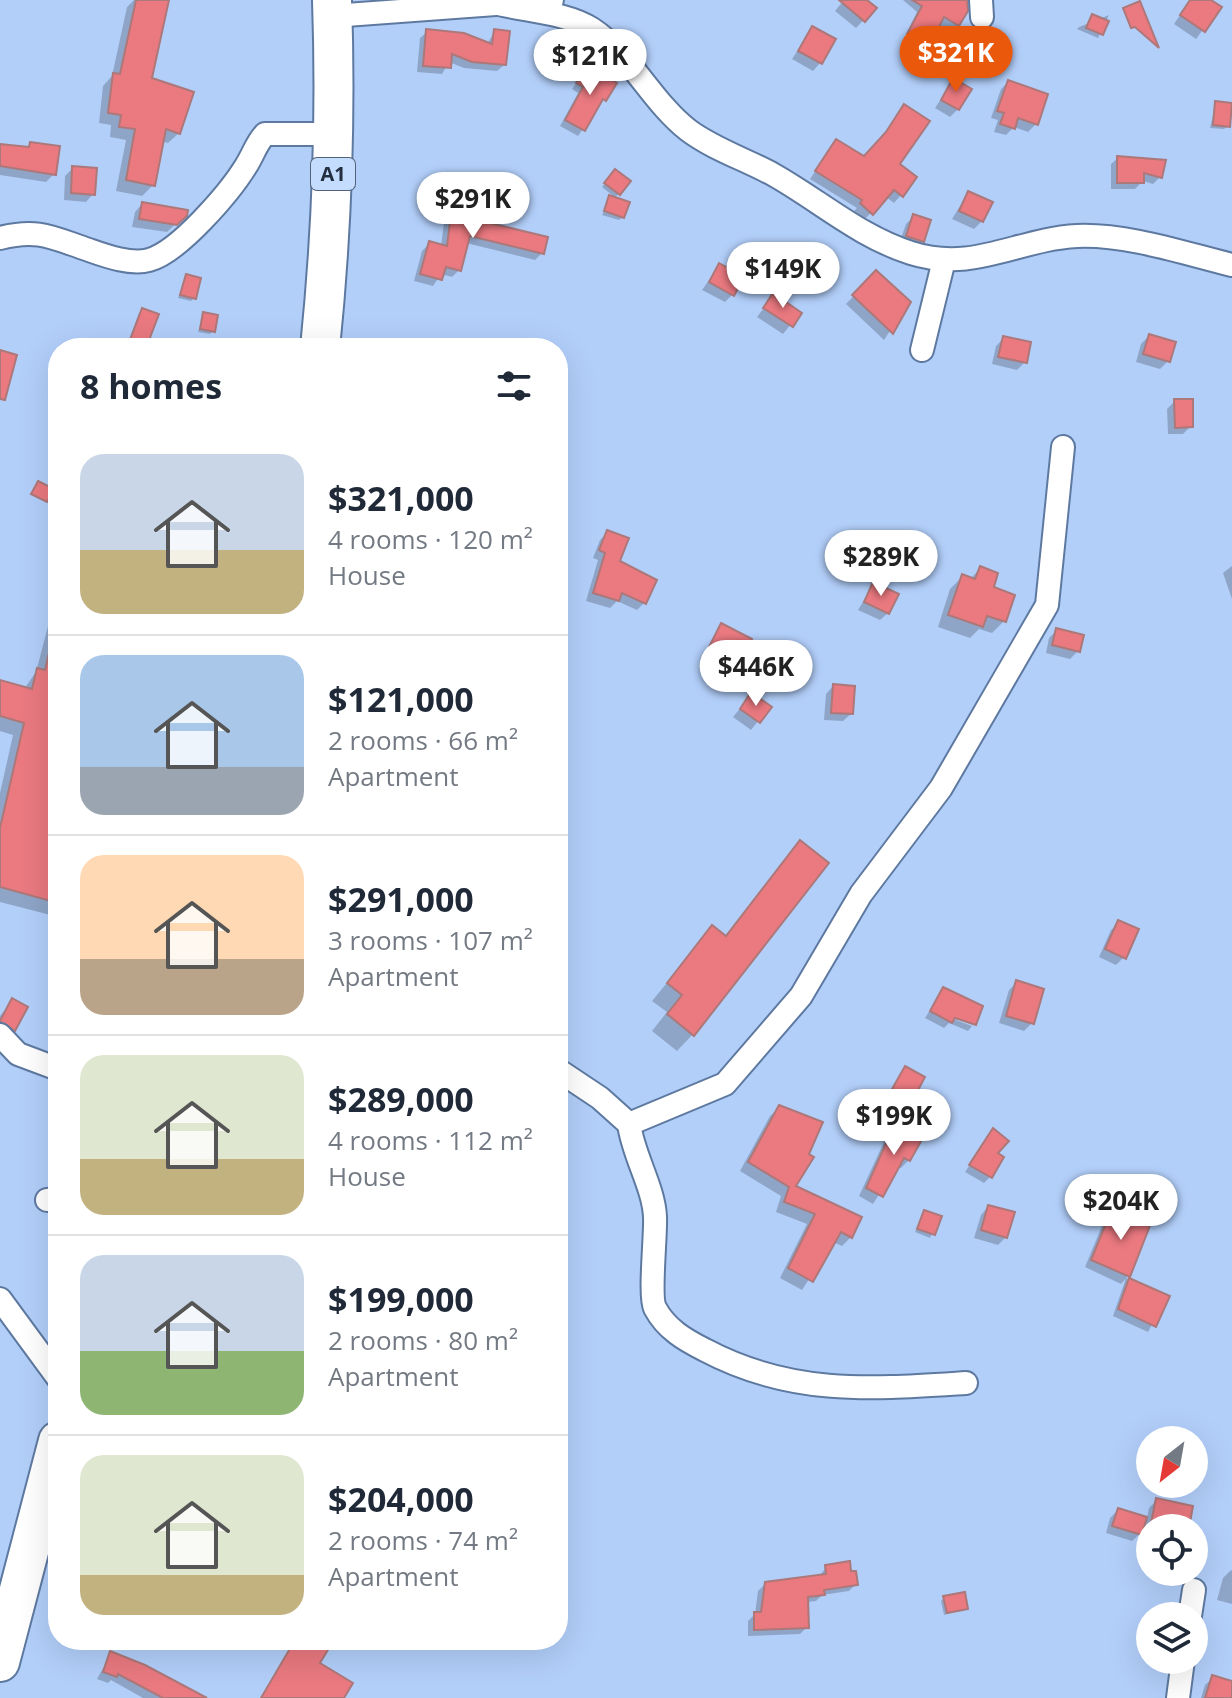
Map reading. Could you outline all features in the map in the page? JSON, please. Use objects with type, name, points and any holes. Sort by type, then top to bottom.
[{"type":"highway","name":"A1","points":[[321,338],[334,134],[332,8]]},
{"type":"highway","points":[[0,1662],[6,1614],[48,1474]]},
{"type":"street","points":[[332,8],[552,0]]},
{"type":"street","points":[[499,4],[590,27],[624,60],[665,111],[692,133],[775,175],[857,230],[910,253],[944,260],[974,260],[1077,236],[1166,248],[1232,265]]},
{"type":"street","points":[[0,238],[20,233],[47,233],[112,257],[149,260],[168,250],[208,212],[236,180],[265,134],[334,134]]},
{"type":"street","points":[[922,350],[944,260]]},
{"type":"street","points":[[629,1124],[725,1084],[801,996],[861,894],[941,788],[1047,605],[1063,447]]},
{"type":"street","points":[[0,1035],[18,1054],[48,1065]]},
{"type":"street","points":[[568,1077],[600,1098],[629,1124],[632,1147],[655,1213],[654,1306],[676,1335],[727,1362],[793,1383],[860,1390],[966,1383]]},
{"type":"street","points":[[0,1299],[48,1364]]},
{"type":"street","points":[[1192,1602],[1194,1590]]},
{"type":"street","points":[[1178,1698],[1181,1674]]},
{"type":"building","points":[[136,0],[169,0],[152,78],[194,92],[180,134],[166,129],[155,186],[126,180],[135,129],[119,127],[121,115],[108,113],[113,73],[120,74]]},
{"type":"building","points":[[839,0],[867,0],[877,8],[865,22]]},
{"type":"building","points":[[912,0],[967,0],[968,11],[959,26],[944,17],[929,46],[907,34],[922,6]]},
{"type":"building","points":[[1190,0],[1211,0],[1222,7],[1205,32],[1180,15]]},
{"type":"building","points":[[1140,1],[1159,48],[1135,27],[1131,28],[1123,8]]},
{"type":"building","points":[[1092,14],[1109,21],[1103,35],[1086,28]]},
{"type":"building","points":[[812,26],[836,39],[822,64],[798,51]]},
{"type":"building","points":[[426,29],[464,33],[492,44],[494,29],[510,31],[506,65],[472,62],[452,54],[451,68],[423,66]]},
{"type":"building","points":[[588,65],[617,83],[606,101],[603,99],[585,131],[565,120],[583,87],[576,83]]},
{"type":"building","points":[[953,78],[972,89],[959,110],[941,100]]},
{"type":"building","points":[[1008,80],[1048,94],[1038,125],[1018,118],[1015,129],[1000,124],[1004,113],[997,111]]},
{"type":"building","points":[[1215,101],[1232,103],[1230,127],[1213,125]]},
{"type":"building","points":[[904,104],[930,121],[900,164],[917,177],[903,197],[894,190],[873,215],[860,203],[862,200],[815,171],[836,139],[864,156],[886,132]]},
{"type":"building","points":[[30,142],[60,146],[56,175],[0,166],[0,144],[29,147]]},
{"type":"building","points":[[1117,156],[1166,160],[1162,178],[1144,173],[1144,183],[1117,183]]},
{"type":"building","points":[[72,166],[97,168],[95,195],[71,193]]},
{"type":"building","points":[[615,169],[631,181],[620,195],[604,183]]},
{"type":"building","points":[[968,191],[993,202],[983,222],[959,211]]},
{"type":"building","points":[[609,195],[630,202],[624,218],[604,211]]},
{"type":"building","points":[[453,197],[475,200],[473,219],[548,237],[544,254],[470,236],[461,271],[446,267],[442,280],[420,274],[429,241],[447,246]]},
{"type":"building","points":[[142,202],[188,210],[187,216],[177,225],[139,219]]},
{"type":"building","points":[[913,214],[931,220],[924,242],[906,236]]},
{"type":"building","points":[[719,263],[744,277],[734,296],[709,282]]},
{"type":"building","points":[[876,270],[911,302],[893,334],[852,295]]},
{"type":"building","points":[[186,274],[201,278],[196,299],[180,295]]},
{"type":"building","points":[[773,293],[802,313],[793,327],[763,308]]},
{"type":"building","points":[[142,308],[159,314],[150,338],[131,338]]},
{"type":"building","points":[[203,312],[218,315],[215,332],[200,329]]},
{"type":"building","points":[[1149,334],[1176,342],[1170,362],[1143,354]]},
{"type":"building","points":[[1003,336],[1031,342],[1027,363],[998,357]]},
{"type":"building","points":[[0,350],[17,355],[5,400],[0,399]]},
{"type":"building","points":[[1174,399],[1193,399],[1193,427],[1175,428]]},
{"type":"building","points":[[38,481],[48,486],[47,502],[31,494]]},
{"type":"building","points":[[607,530],[629,538],[620,561],[657,580],[646,604],[622,593],[619,601],[593,593],[605,553],[599,550]]},
{"type":"building","points":[[980,566],[998,573],[994,587],[1015,595],[1006,622],[987,616],[983,627],[948,615],[962,574],[975,579]]},
{"type":"building","points":[[873,582],[899,594],[889,614],[864,602]]},
{"type":"building","points":[[721,623],[752,639],[738,667],[707,651]]},
{"type":"building","points":[[1056,628],[1084,635],[1080,652],[1052,645]]},
{"type":"building","points":[[48,657],[48,900],[0,887],[0,828],[24,723],[0,716],[0,680],[32,689],[37,668],[45,670]]},
{"type":"building","points":[[833,684],[855,686],[853,714],[831,713]]},
{"type":"building","points":[[751,692],[772,707],[760,723],[740,709]]},
{"type":"building","points":[[800,840],[829,863],[694,1036],[667,1014],[682,995],[667,983],[712,925],[726,936]]},
{"type":"building","points":[[1118,920],[1139,929],[1126,959],[1105,949]]},
{"type":"building","points":[[1016,980],[1044,989],[1034,1024],[1006,1016]]},
{"type":"building","points":[[943,987],[983,1006],[976,1025],[955,1018],[952,1023],[930,1011]]},
{"type":"building","points":[[12,998],[28,1007],[15,1031],[0,1021]]},
{"type":"building","points":[[905,1066],[925,1077],[913,1100],[892,1089]]},
{"type":"building","points":[[779,1105],[823,1122],[809,1154],[814,1157],[796,1186],[862,1217],[852,1238],[841,1232],[813,1282],[788,1268],[815,1214],[784,1202],[789,1187],[748,1162]]},
{"type":"building","points":[[896,1121],[924,1136],[910,1161],[904,1158],[883,1197],[866,1188]]},
{"type":"building","points":[[993,1128],[1009,1141],[998,1153],[1004,1157],[992,1178],[969,1165]]},
{"type":"building","points":[[988,1205],[1015,1212],[1007,1238],[981,1230]]},
{"type":"building","points":[[1113,1206],[1151,1223],[1130,1277],[1091,1260]]},
{"type":"building","points":[[924,1210],[942,1216],[935,1235],[917,1229]]},
{"type":"building","points":[[1129,1278],[1170,1296],[1156,1327],[1118,1309]]},
{"type":"building","points":[[1156,1498],[1193,1506],[1192,1514],[1153,1514]]},
{"type":"building","points":[[1118,1508],[1137,1514],[1136,1533],[1112,1526]]},
{"type":"building","points":[[850,1561],[851,1571],[856,1571],[858,1585],[824,1590],[825,1595],[808,1597],[809,1628],[754,1630],[754,1612],[761,1612],[765,1582],[826,1574],[825,1565]]},
{"type":"building","points":[[965,1592],[968,1609],[947,1613],[943,1596]]},
{"type":"building","points":[[289,1650],[328,1650],[320,1663],[353,1683],[344,1698],[261,1698]]},
{"type":"building","points":[[110,1651],[145,1665],[207,1698],[163,1698],[118,1674],[117,1677],[103,1672]]},
{"type":"building","points":[[1212,1675],[1232,1681],[1232,1698],[1205,1698]]}]
